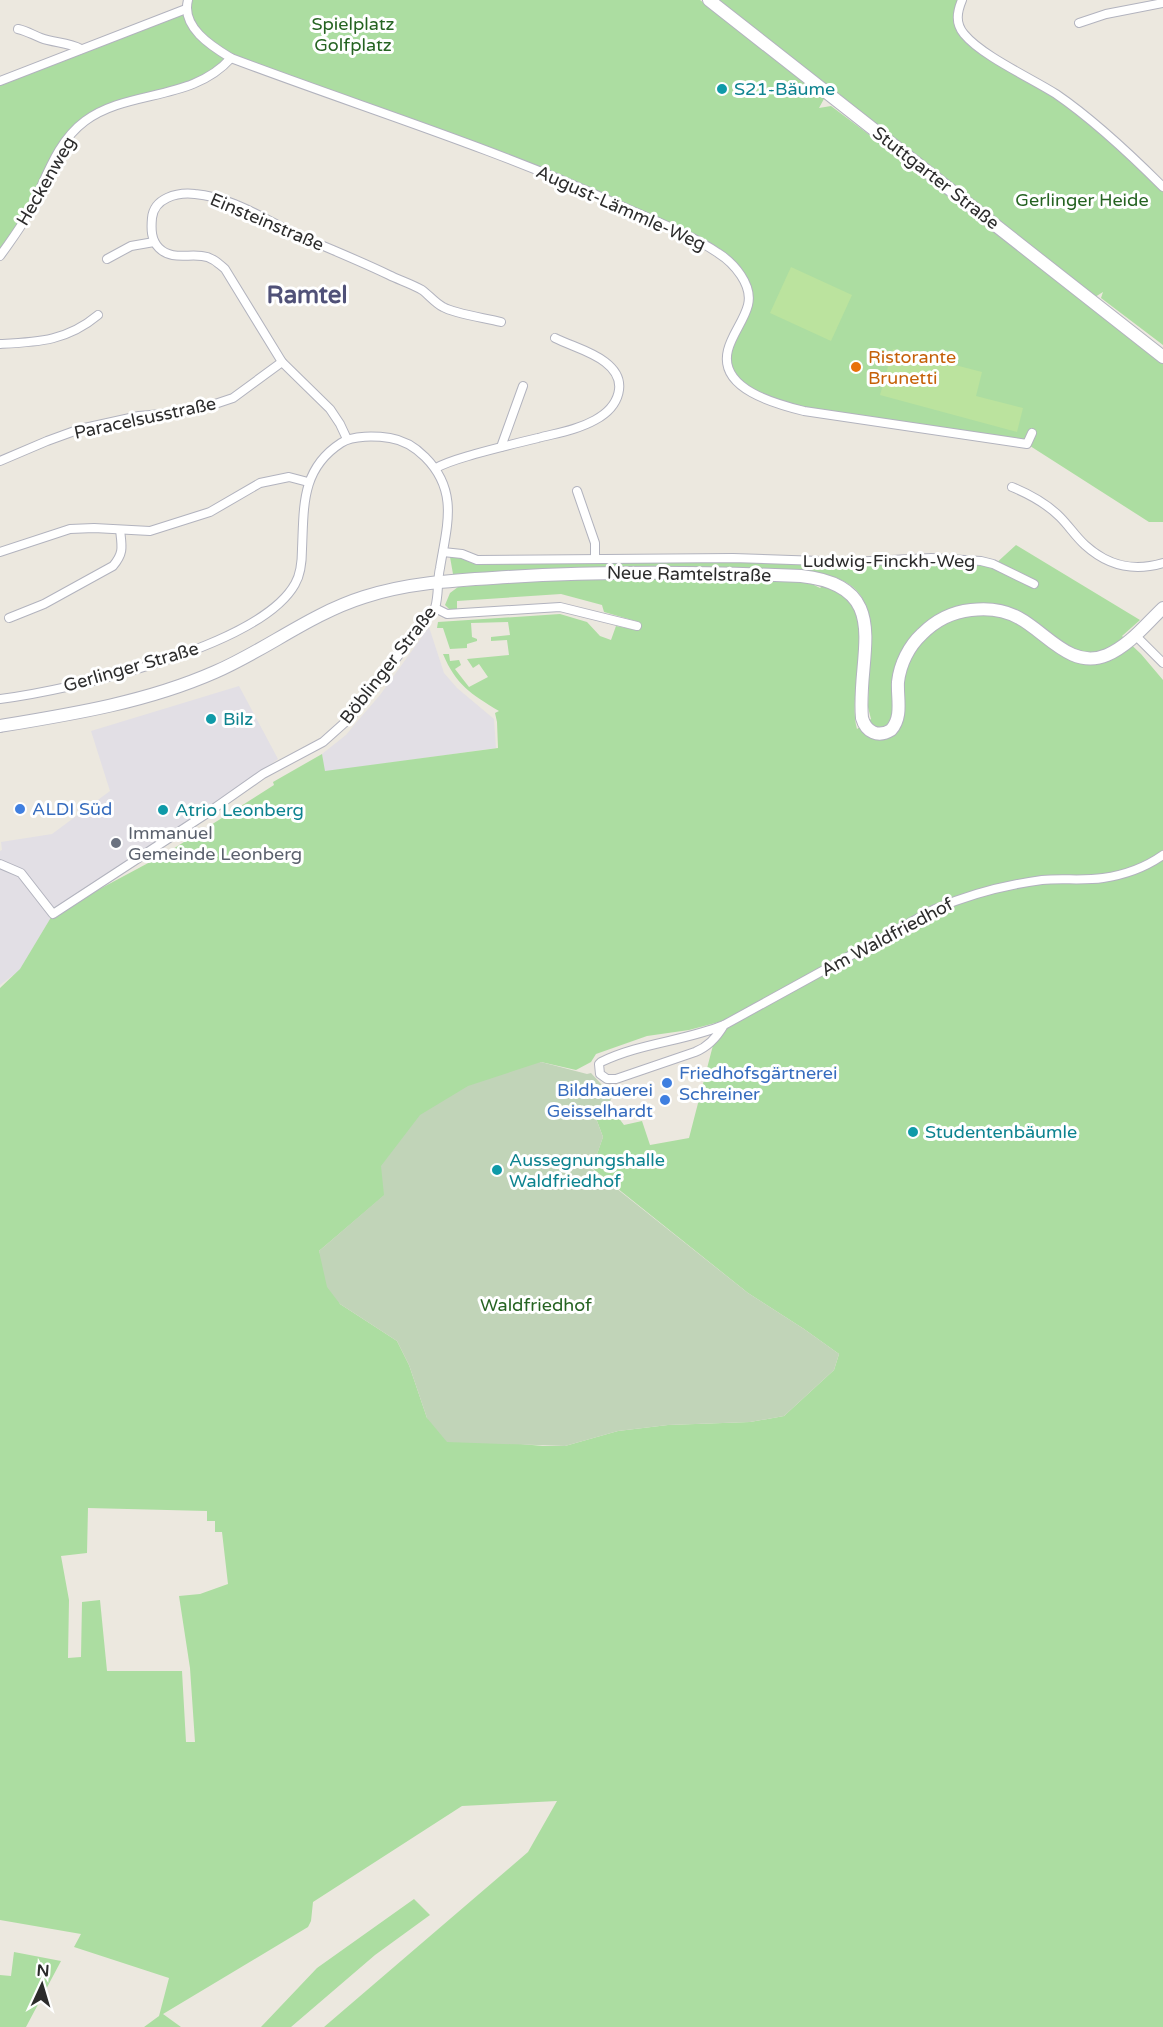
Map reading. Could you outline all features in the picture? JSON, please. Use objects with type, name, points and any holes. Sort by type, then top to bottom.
[{"type":"main road","name":"Stuttgarter Straße","points":[[709,0],[1163,357]]},
{"type":"main road","name":"Neue Ramtelstraße","points":[[0,726],[98,709],[184,685],[242,660],[298,626],[343,604],[385,591],[437,582],[642,572],[801,576],[826,580],[843,587],[852,595],[863,614],[866,639],[862,718],[868,730],[879,734],[889,732],[898,718],[898,682],[912,645],[930,626],[953,614],[981,609],[1005,612],[1028,623],[1064,651],[1081,658],[1095,658],[1107,655],[1135,635],[1163,608]]},
{"type":"street","points":[[962,0],[957,21],[963,33],[982,49],[1072,106],[1163,187]]},
{"type":"street","points":[[1079,23],[1107,14],[1163,3]]},
{"type":"street","points":[[0,81],[187,4]]},
{"type":"street","name":"August-Lämmle-Weg","points":[[187,4],[188,20],[204,39],[231,58],[531,167],[702,243],[719,253],[741,274],[748,294],[748,304],[732,337],[727,354],[728,371],[738,382],[760,398],[804,411],[1027,444],[1032,433]]},
{"type":"street","points":[[18,28],[41,38],[74,45],[81,49]]},
{"type":"street","name":"Heckenweg","points":[[0,256],[27,216],[59,151],[71,134],[85,121],[105,109],[175,92],[222,68],[231,58]]},
{"type":"street","name":"Einsteinstraße","points":[[154,242],[151,227],[153,212],[166,198],[178,194],[195,194],[222,200],[421,290],[443,307],[501,322]]},
{"type":"street","points":[[107,259],[131,246],[154,242],[170,255],[203,256],[214,260],[225,269],[282,362],[330,409],[348,439],[379,437],[397,439],[419,450],[436,468],[444,484],[448,502],[448,526],[437,582]]},
{"type":"street","points":[[0,344],[53,339],[84,326],[98,315]]},
{"type":"street","points":[[436,468],[446,462],[574,429],[610,411],[617,400],[620,388],[619,378],[611,367],[593,354],[555,338]]},
{"type":"street","name":"Paracelsusstraße","points":[[0,461],[80,429],[139,416],[194,411],[233,398],[282,362]]},
{"type":"street","points":[[501,447],[523,386]]},
{"type":"street","name":"Gerlinger Straße","points":[[0,699],[44,692],[165,661],[211,643],[263,617],[277,606],[296,584],[302,563],[304,502],[308,482],[324,457],[348,439]]},
{"type":"street","points":[[0,552],[70,529],[150,531],[210,512],[260,483],[288,477],[308,482]]},
{"type":"street","points":[[1012,487],[1051,510],[1085,545],[1109,561],[1136,568],[1163,563]]},
{"type":"street","points":[[578,491],[594,543],[595,558]]},
{"type":"street","points":[[9,618],[44,604],[113,567],[121,557],[120,530]]},
{"type":"street","name":"Ludwig-Finckh-Weg","points":[[443,552],[462,554],[477,560],[733,558],[850,562],[931,558],[993,564],[1034,584]]},
{"type":"street","name":"Böblinger Straße","points":[[0,864],[21,873],[53,914],[198,820],[263,774],[323,742],[351,717],[435,608],[437,582]]},
{"type":"street","points":[[435,608],[447,614],[560,607],[637,626]]},
{"type":"street","points":[[1135,635],[1163,663]]},
{"type":"street","name":"Am Waldfriedhof","points":[[724,1025],[717,1036],[703,1049],[616,1079],[607,1079],[600,1074],[599,1064],[610,1057],[724,1025],[935,909],[960,898],[997,887],[1044,880],[1102,878],[1140,868],[1163,855]]},
{"type":"shaded area","points":[[429,627],[444,673],[457,688],[494,719],[496,748],[324,772],[322,754],[346,735],[380,695]]},
{"type":"shaded area","points":[[239,686],[278,759],[171,837],[53,914],[20,970],[0,985],[1,842],[52,834],[110,791],[91,731]]},
{"type":"green space","name":"Spielplatz Golfplatz","points":[[193,0],[700,0],[825,97],[819,108],[831,106],[1163,362],[1163,522],[1149,522],[1027,444],[778,405],[738,382],[727,354],[748,304],[741,274],[719,253],[586,190],[231,59],[201,80],[105,109],[71,134],[0,256],[0,81],[185,9]]},
{"type":"green space","name":"Gerlinger Heide","points":[[718,0],[962,0],[958,27],[967,42],[1059,96],[1163,190],[1163,345],[1101,298],[1103,292],[1095,297]]},
{"type":"green space","points":[[791,267],[852,295],[831,341],[770,313]]},
{"type":"green space","points":[[893,349],[982,372],[976,396],[1023,408],[1017,432],[880,395]]},
{"type":"green space","points":[[1016,545],[1140,620],[1122,636],[1163,680],[1163,2027],[324,2027],[528,1852],[557,1801],[462,1806],[313,1902],[308,1927],[163,2014],[181,2027],[144,2027],[159,2016],[169,1978],[74,1947],[81,1934],[0,1920],[0,988],[20,969],[53,914],[165,854],[274,785],[273,782],[322,754],[325,771],[498,748],[495,713],[499,711],[465,688],[453,674],[443,654],[449,654],[450,661],[459,660],[461,665],[455,669],[469,687],[488,677],[479,664],[473,668],[467,659],[509,655],[507,640],[491,641],[491,637],[510,635],[508,622],[471,623],[472,637],[477,641],[467,644],[467,648],[450,649],[443,628],[437,628],[438,622],[560,614],[587,622],[600,636],[611,640],[616,626],[637,630],[639,622],[604,612],[602,605],[561,594],[457,601],[457,609],[449,609],[445,605],[450,593],[458,587],[565,579],[659,576],[808,582],[820,588],[823,585],[848,600],[857,616],[860,647],[855,699],[857,729],[871,719],[868,707],[871,626],[868,611],[856,590],[837,578],[799,571],[579,569],[453,574],[450,557],[459,556],[471,561],[718,560],[867,566],[933,561],[993,566]],"holes":[[[719,1022],[689,1138],[650,1145],[642,1121],[624,1125],[609,1105],[594,1113],[603,1137],[592,1168],[748,1293],[839,1354],[834,1370],[784,1416],[750,1422],[668,1425],[618,1431],[565,1446],[521,1444],[427,1418],[409,1365],[397,1341],[340,1304],[319,1251],[541,1062],[576,1070],[591,1062],[596,1054],[647,1036],[689,1030]],[[88,1508],[207,1511],[207,1521],[215,1521],[215,1532],[222,1532],[228,1584],[200,1594],[179,1596],[190,1668],[195,1742],[186,1742],[182,1671],[107,1671],[100,1600],[82,1602],[81,1657],[68,1658],[69,1600],[61,1556],[87,1553]]]},
{"type":"green space","name":"Waldfriedhof","points":[[541,1062],[587,1074],[591,1073],[612,1096],[609,1105],[594,1113],[603,1137],[592,1169],[748,1293],[839,1354],[834,1370],[784,1416],[750,1422],[668,1425],[618,1431],[565,1446],[447,1442],[427,1418],[409,1365],[397,1341],[340,1304],[327,1287],[319,1251],[384,1195],[381,1166],[420,1115],[468,1086]]},
{"type":"green space","points":[[414,1899],[430,1915],[375,1955],[291,2027],[261,2027],[317,1968]]},
{"type":"green space","points":[[14,1952],[61,1961],[26,2027],[0,2027],[0,1975],[11,1976]]},
{"type":"place","name":"S21-Bäume","points":[[722,89]]},
{"type":"place","name":"Ristorante Brunetti","points":[[856,367]]},
{"type":"place","name":"Bilz","points":[[211,719]]},
{"type":"place","name":"ALDI Süd","points":[[20,809]]},
{"type":"place","name":"Atrio Leonberg","points":[[163,810]]},
{"type":"place","name":"Immanuel Gemeinde Leonberg","points":[[116,843]]},
{"type":"place","name":"Friedhofsgärtnerei Schreiner","points":[[667,1083]]},
{"type":"place","name":"Bildhauerei Geisselhardt","points":[[665,1100]]},
{"type":"place","name":"Studentenbäumle","points":[[913,1132]]},
{"type":"place","name":"Aussegnungshalle Waldfriedhof","points":[[497,1170]]},
{"type":"district","name":"Ramtel","points":[[307,295]]}]
